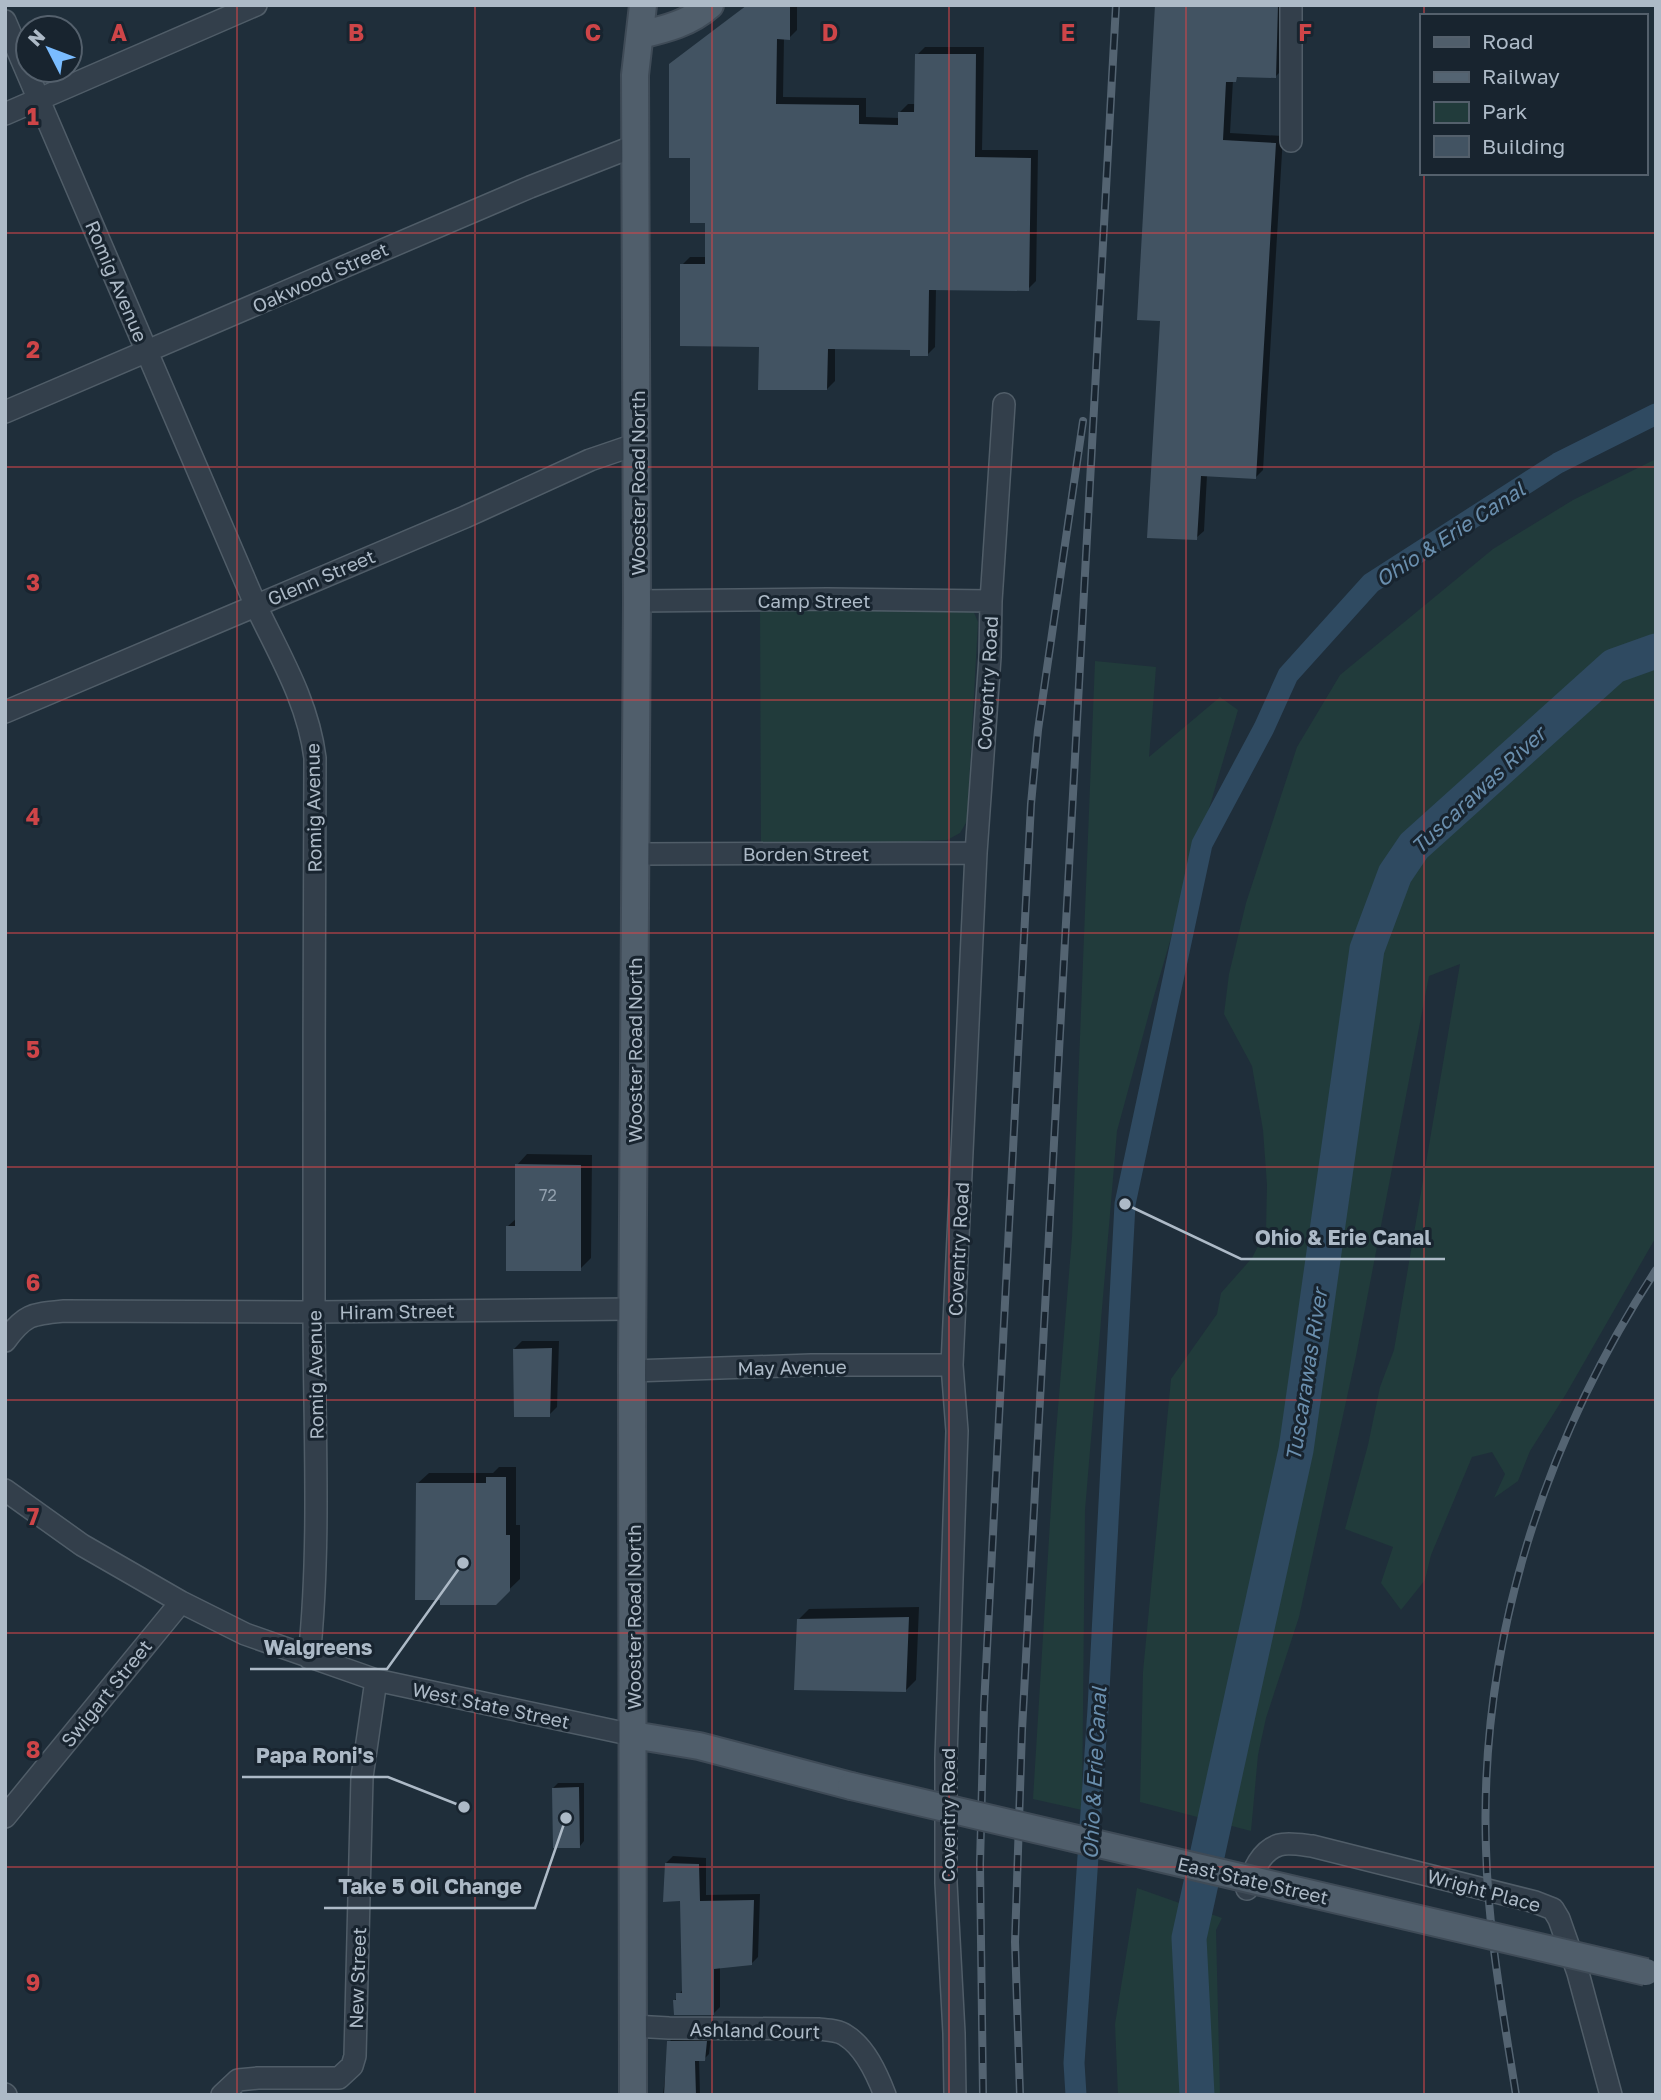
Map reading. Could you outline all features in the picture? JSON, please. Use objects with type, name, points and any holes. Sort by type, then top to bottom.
[{"type":"main road","name":"Wooster Road North","points":[[633,2095],[632,1309],[637,601],[635,75],[643,5]]},
{"type":"main road","points":[[640,35],[672,28],[696,16],[710,5]]},
{"type":"main road","name":"West State Street","points":[[634,1735],[699,1746],[851,1786]]},
{"type":"main road","name":"East State Street","points":[[851,1786],[1651,1973]]},
{"type":"street","points":[[5,114],[256,5]]},
{"type":"street","points":[[1291,5],[1291,141]]},
{"type":"street","name":"Romig Avenue","points":[[5,21],[256,606],[302,699],[312,730],[315,758],[316,1534],[315,1601],[309,1658]]},
{"type":"street","name":"Oakwood Street","points":[[5,412],[530,187],[637,145]]},
{"type":"street","name":"Coventry Road","points":[[955,2095],[946,1884],[946,1758],[957,1431],[952,1365],[976,853],[1004,404]]},
{"type":"street","name":"Glenn Street","points":[[5,712],[465,517],[590,460],[637,444]]},
{"type":"street","name":"Camp Street","points":[[637,601],[991,601]]},
{"type":"street","name":"Borden Street","points":[[636,853],[976,853]]},
{"type":"street","name":"Hiram Street","points":[[5,1341],[17,1325],[34,1314],[64,1311],[632,1309]]},
{"type":"street","name":"May Avenue","points":[[632,1371],[811,1365],[952,1365]]},
{"type":"street","name":"West State Street","points":[[5,1490],[82,1545],[181,1602],[245,1634],[376,1680],[634,1735]]},
{"type":"street","name":"Swigart Street","points":[[5,1817],[181,1602]]},
{"type":"street","name":"New Street","points":[[222,2095],[238,2080],[339,2078],[352,2066],[356,2029],[362,1777],[376,1680]]},
{"type":"street","name":"Wright Place","points":[[1247,1889],[1254,1868],[1265,1853],[1279,1845],[1312,1846],[1553,1909],[1578,1973],[1611,2095]]},
{"type":"street","name":"Ashland Court","points":[[633,2026],[818,2029],[839,2032],[866,2057],[885,2095]]},
{"type":"green space","points":[[1656,459],[1656,1237],[1566,1394],[1530,1451],[1518,1481],[1494,1498],[1505,1474],[1492,1452],[1472,1457],[1431,1555],[1425,1580],[1401,1610],[1381,1583],[1393,1547],[1345,1529],[1368,1445],[1380,1387],[1394,1350],[1460,964],[1429,976],[1356,1356],[1299,1617],[1266,1718],[1258,1755],[1251,1831],[1140,1802],[1143,1672],[1171,1379],[1217,1314],[1221,1293],[1252,1258],[1266,1230],[1267,1185],[1263,1130],[1252,1066],[1224,1014],[1229,974],[1246,903],[1297,747],[1340,675],[1493,549],[1573,500]]},
{"type":"green space","points":[[760,606],[972,608],[978,622],[967,821],[960,833],[947,840],[761,847]]},
{"type":"green space","points":[[1095,661],[1156,667],[1149,757],[1220,697],[1238,710],[1117,1131],[1085,1510],[1082,1810],[1033,1799],[1054,1457],[1072,1237]]},
{"type":"green space","points":[[1137,1888],[1222,1918],[1216,1930],[1220,2095],[1118,2095],[1115,2024]]},
{"type":"building","points":[[747,5],[790,5],[790,40],[777,39],[776,104],[859,105],[859,124],[898,125],[898,112],[914,112],[915,54],[976,54],[975,157],[1031,158],[1029,291],[929,290],[928,356],[910,356],[910,350],[828,349],[827,390],[758,390],[759,347],[680,346],[680,264],[705,264],[705,223],[690,223],[690,158],[669,158],[669,64]]},
{"type":"building","points":[[1155,5],[1278,5],[1276,78],[1237,77],[1236,82],[1226,82],[1223,140],[1276,143],[1256,479],[1201,476],[1197,540],[1147,538],[1160,321],[1137,320]]},
{"type":"building","points":[[515,1164],[581,1165],[581,1271],[506,1271],[506,1226],[515,1226]]},
{"type":"building","points":[[552,1348],[550,1417],[514,1417],[513,1349]]},
{"type":"building","points":[[486,1477],[506,1477],[510,1591],[496,1605],[440,1605],[440,1600],[415,1600],[416,1483],[486,1483]]},
{"type":"building","points":[[909,1617],[906,1692],[794,1690],[797,1619]]},
{"type":"building","points":[[579,1787],[580,1848],[553,1848],[552,1788]]},
{"type":"building","points":[[665,1863],[699,1864],[700,1901],[754,1900],[752,1965],[714,1969],[714,2015],[674,2015],[673,2000],[676,2000],[676,1993],[682,1993],[680,1901],[663,1902]]},
{"type":"building","points":[[667,2041],[707,2041],[705,2061],[695,2061],[696,2095],[664,2095]]},
{"type":"waterway","name":"Ohio & Erie Canal","points":[[1076,2095],[1074,2063],[1098,1709],[1125,1204],[1202,844],[1264,728],[1288,675],[1371,583],[1558,463],[1656,414]]},
{"type":"waterway","name":"Tuscarawas River","points":[[1197,2095],[1189,1938],[1296,1450],[1367,949],[1395,874],[1414,846],[1614,666],[1656,651]]},
{"type":"railway","points":[[1020,2095],[1015,1942],[1022,1730],[1116,5]]},
{"type":"railway","points":[[983,2095],[980,1864],[984,1706],[1031,804],[1038,730],[1083,421]]},
{"type":"railway","points":[[1516,2095],[1497,1972],[1487,1880],[1487,1772],[1494,1696],[1507,1620],[1526,1546],[1551,1474],[1581,1404],[1616,1336],[1656,1270]]},
{"type":"place","name":"Ohio & Erie Canal","points":[[1125,1204]]},
{"type":"place","name":"Walgreens","points":[[463,1563]]},
{"type":"place","name":"Papa Roni's","points":[[464,1807]]},
{"type":"place","name":"Take 5 Oil Change","points":[[566,1818]]}]
